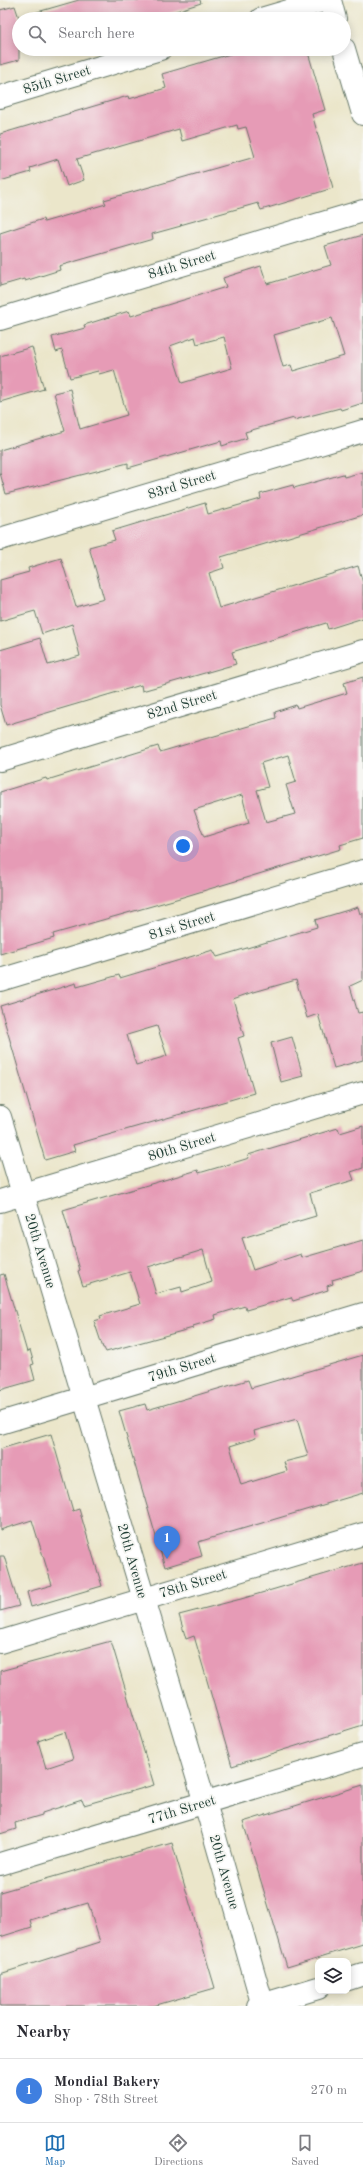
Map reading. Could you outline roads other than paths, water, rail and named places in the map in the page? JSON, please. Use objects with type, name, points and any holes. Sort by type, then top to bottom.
[{"type":"street","points":[[285,12],[326,0]]},
{"type":"street","points":[[330,0],[333,12]]},
{"type":"street","name":"85th Street","points":[[0,97],[137,56]]},
{"type":"street","points":[[346,56],[363,114]]},
{"type":"street","name":"84th Street","points":[[0,319],[363,211]]},
{"type":"street","name":"83rd Street","points":[[0,539],[363,431]]},
{"type":"street","name":"82nd Street","points":[[0,760],[363,650]]},
{"type":"street","name":"81st Street","points":[[0,980],[363,871]]},
{"type":"street","name":"80th Street","points":[[0,1201],[363,1092]]},
{"type":"street","name":"20th Avenue","points":[[0,1117],[205,1803],[261,2006]]},
{"type":"street","name":"79th Street","points":[[0,1423],[363,1314]]},
{"type":"street","name":"78th Street","points":[[0,1642],[363,1534]]},
{"type":"street","name":"77th Street","points":[[0,1864],[363,1755]]},
{"type":"street","points":[[351,1978],[363,1974]]},
{"type":"street","points":[[261,2006],[315,1989]]},
{"type":"place","name":"Mondial Bakery","points":[[167,1559]]}]
